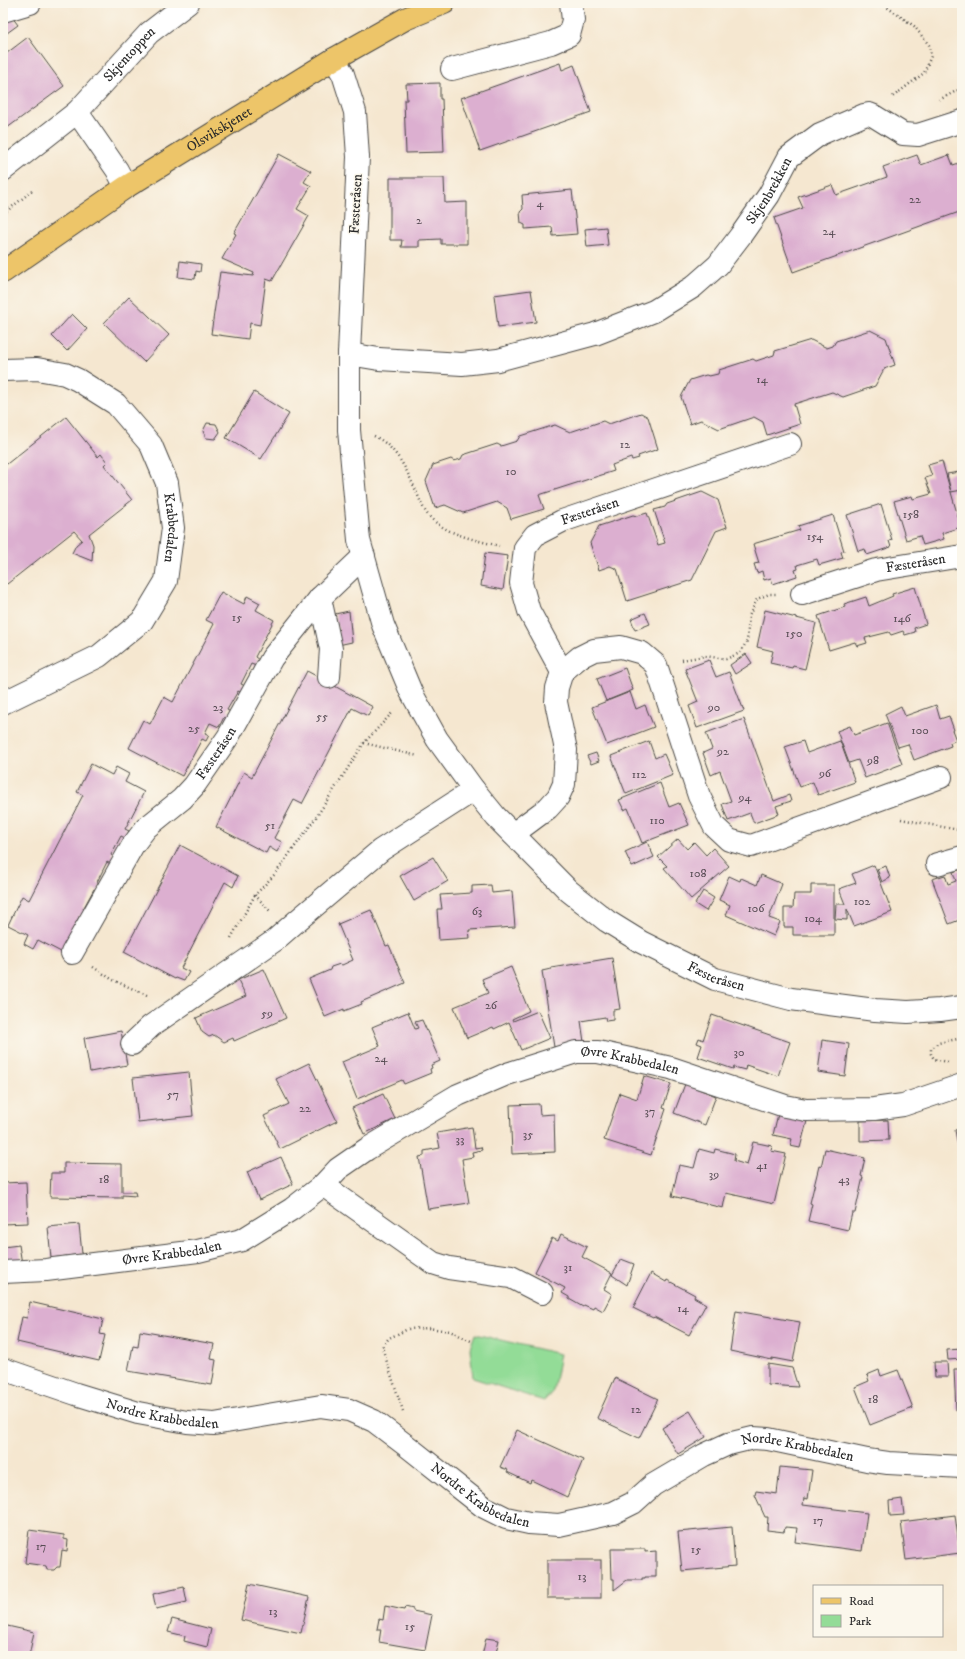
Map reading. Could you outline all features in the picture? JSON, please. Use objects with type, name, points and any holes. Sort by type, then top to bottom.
[{"type":"main road","name":"Olsvikskjenet","points":[[3,272],[126,187],[334,58],[405,19],[444,3]]},
{"type":"street","points":[[3,10],[30,3]]},
{"type":"street","name":"Skjentoppen","points":[[3,170],[77,112],[149,33],[188,3]]},
{"type":"street","points":[[452,69],[550,43],[569,35],[574,20],[571,3]]},
{"type":"street","name":"Fæsteråsen","points":[[334,58],[343,74],[355,112],[358,157],[349,354],[349,430],[359,540],[382,625],[411,692],[433,733],[474,790],[513,834],[569,891],[608,921],[641,942],[715,979],[791,1000],[875,1010],[908,1012],[962,1007]]},
{"type":"street","points":[[77,112],[126,187]]},
{"type":"street","name":"Skjenbrekken","points":[[349,354],[379,359],[462,364],[498,360],[595,334],[654,311],[693,287],[718,265],[769,195],[789,157],[820,134],[864,114],[869,114]]},
{"type":"street","points":[[869,114],[903,134],[910,135],[918,135],[962,121]]},
{"type":"street","name":"Krabbedalen","points":[[3,370],[37,369],[65,374],[78,380],[116,404],[151,445],[167,483],[173,528],[166,581],[142,621],[99,656],[3,703]]},
{"type":"street","name":"Fæsteråsen","points":[[562,672],[529,611],[521,583],[525,548],[535,535],[562,521],[790,444]]},
{"type":"street","name":"Fæsteråsen","points":[[72,953],[133,845],[146,828],[182,799],[194,786],[228,736],[272,658],[320,598],[364,556]]},
{"type":"street","name":"Fæsteråsen","points":[[802,594],[876,570],[962,556]]},
{"type":"street","points":[[320,598],[331,649],[329,677]]},
{"type":"street","points":[[513,834],[548,808],[558,797],[564,784],[566,750],[556,702],[557,688],[562,672],[580,657],[594,650],[621,647],[642,653],[656,665],[699,796],[714,826],[729,840],[751,846],[941,777]]},
{"type":"street","points":[[132,1044],[151,1026],[274,941],[381,850],[474,790]]},
{"type":"street","points":[[937,864],[962,857]]},
{"type":"street","name":"Øvre Krabbedalen","points":[[3,1272],[46,1270],[198,1251],[242,1240],[292,1209],[323,1185],[338,1169],[367,1149],[458,1095],[507,1074],[576,1052],[598,1052],[671,1068],[785,1106],[806,1110],[874,1109],[903,1105],[962,1085]]},
{"type":"street","points":[[323,1185],[433,1263],[449,1268],[511,1277],[542,1292]]},
{"type":"street","name":"Nordre Krabbedalen","points":[[3,1368],[76,1394],[138,1413],[187,1422],[214,1424],[321,1406],[349,1410],[374,1421],[484,1507],[506,1518],[529,1523],[559,1525],[612,1513],[633,1503],[652,1485],[704,1455],[728,1444],[753,1438],[768,1439],[888,1464],[962,1467]]},
{"type":"path","points":[[869,114],[924,73],[931,56],[929,45],[914,26],[881,3]]},
{"type":"path","points":[[3,214],[32,191]]},
{"type":"path","points":[[370,433],[380,438],[394,450],[408,473],[422,507],[433,521],[450,532],[525,552]]},
{"type":"path","points":[[656,665],[705,656],[726,659],[740,653],[747,642],[749,616],[757,599],[769,594],[802,594]]},
{"type":"path","points":[[229,941],[255,895],[275,874],[317,816],[364,743],[411,692]]},
{"type":"path","points":[[364,743],[419,757]]},
{"type":"path","points":[[896,818],[962,831]]},
{"type":"path","points":[[113,980],[155,999]]},
{"type":"path","points":[[955,1063],[934,1059],[931,1054],[931,1049],[938,1043],[962,1038]]},
{"type":"path","points":[[407,1446],[402,1407],[382,1347],[389,1338],[408,1329],[428,1328],[450,1331],[472,1342]]},
{"type":"green space","points":[[475,1334],[560,1354],[553,1391],[544,1401],[473,1378],[470,1348]]},
{"type":"building","points":[[12,17],[18,25],[7,33],[3,24]]},
{"type":"building","points":[[28,37],[64,86],[3,131],[3,56]]},
{"type":"building","points":[[560,63],[562,70],[574,65],[591,112],[480,151],[461,98]]},
{"type":"building","points":[[440,83],[444,152],[406,153],[404,100],[407,100],[406,84]]},
{"type":"building","points":[[279,154],[311,171],[304,182],[311,186],[297,209],[309,216],[272,281],[266,279],[260,325],[250,323],[248,339],[211,334],[220,272],[253,276],[254,273],[222,259],[236,234],[234,233]]},
{"type":"building","points":[[917,155],[921,165],[949,155],[953,165],[962,162],[962,211],[793,272],[774,218],[803,208],[798,197],[832,185],[836,195],[887,177],[883,167]]},
{"type":"building","points":[[390,178],[444,178],[445,203],[467,202],[467,244],[441,244],[441,239],[419,240],[419,247],[401,247],[402,240],[390,240]]},
{"type":"building","points":[[572,190],[577,234],[553,236],[552,227],[525,229],[525,225],[521,223],[520,212],[523,209],[522,195]]},
{"type":"building","points":[[606,227],[608,245],[587,247],[585,229]]},
{"type":"building","points":[[180,261],[201,264],[200,272],[196,271],[195,279],[178,277]]},
{"type":"building","points":[[531,290],[536,322],[498,327],[494,295]]},
{"type":"building","points":[[129,297],[169,335],[144,362],[104,323]]},
{"type":"building","points":[[72,314],[87,329],[67,351],[52,336]]},
{"type":"building","points":[[870,330],[886,338],[895,365],[884,369],[875,386],[843,397],[832,392],[794,404],[800,424],[767,435],[763,422],[754,417],[719,429],[701,420],[690,424],[681,397],[690,380],[706,375],[709,376],[718,374],[719,370],[753,359],[756,361],[774,355],[775,351],[811,340],[827,348],[833,346],[836,341]]},
{"type":"building","points":[[254,392],[289,414],[261,459],[226,438]]},
{"type":"building","points":[[641,413],[648,417],[658,449],[638,456],[639,458],[632,460],[631,458],[612,465],[614,471],[539,495],[544,509],[511,519],[507,508],[497,502],[463,513],[445,505],[435,508],[426,481],[433,465],[451,459],[454,461],[461,459],[463,455],[497,444],[501,446],[517,441],[520,436],[555,425],[570,432],[603,421],[609,424]]},
{"type":"building","points":[[66,417],[98,457],[101,454],[107,462],[104,465],[132,500],[89,534],[93,545],[92,561],[72,553],[76,545],[82,540],[74,531],[7,584],[3,580],[3,467]]},
{"type":"building","points":[[207,423],[216,424],[220,432],[215,439],[206,438],[203,431]]},
{"type":"building","points":[[942,461],[961,527],[942,533],[944,539],[923,545],[920,536],[906,540],[894,501],[912,496],[913,499],[931,494],[925,478],[932,476],[928,465]]},
{"type":"building","points":[[959,472],[962,490],[951,492],[947,474]]},
{"type":"building","points":[[702,492],[718,500],[727,527],[716,531],[692,580],[627,601],[617,569],[610,566],[599,570],[590,543],[599,526],[633,515],[637,516],[647,513],[658,545],[665,543],[654,510]]},
{"type":"building","points":[[881,504],[892,540],[889,541],[891,547],[867,555],[865,549],[858,551],[847,515]]},
{"type":"building","points":[[833,515],[844,551],[841,552],[843,558],[819,565],[817,559],[797,565],[798,569],[795,570],[797,576],[773,584],[771,578],[764,580],[762,571],[757,573],[754,564],[759,563],[753,544],[800,530],[798,526]]},
{"type":"building","points":[[485,553],[508,556],[503,590],[481,586]]},
{"type":"building","points":[[915,587],[926,624],[914,628],[915,632],[905,635],[903,631],[891,635],[889,632],[865,638],[867,643],[857,646],[855,642],[829,650],[818,616],[845,607],[844,604],[866,597],[869,606],[893,596],[892,594]]},
{"type":"building","points":[[221,592],[244,604],[247,596],[260,603],[256,610],[274,620],[255,657],[259,660],[256,666],[251,664],[241,684],[245,686],[242,693],[238,691],[227,710],[232,713],[228,720],[224,717],[219,727],[210,723],[205,733],[209,735],[206,741],[202,739],[182,776],[129,748],[143,720],[150,724],[164,697],[173,702],[214,624],[206,620]]},
{"type":"building","points":[[765,610],[816,623],[805,669],[793,666],[792,668],[770,663],[773,651],[757,647]]},
{"type":"building","points":[[349,611],[352,642],[338,645],[338,629],[335,614]]},
{"type":"building","points":[[645,613],[650,624],[635,630],[631,619]]},
{"type":"building","points":[[746,654],[752,663],[735,674],[730,665]]},
{"type":"building","points":[[709,660],[716,677],[729,672],[744,711],[697,728],[689,706],[698,702],[685,669]]},
{"type":"building","points":[[625,668],[633,690],[606,701],[597,679]]},
{"type":"building","points":[[307,671],[373,707],[368,716],[352,708],[302,804],[294,800],[274,838],[282,842],[277,852],[269,847],[266,853],[216,827],[244,772],[252,777]]},
{"type":"building","points":[[630,692],[636,709],[645,705],[654,727],[607,745],[592,707]]},
{"type":"building","points":[[936,705],[940,719],[949,716],[956,740],[950,743],[951,746],[914,760],[908,744],[898,747],[885,714],[901,706],[905,716]]},
{"type":"building","points":[[744,719],[774,801],[789,795],[791,801],[776,806],[779,814],[754,823],[750,813],[728,821],[722,804],[731,801],[720,771],[711,775],[703,753],[712,749],[706,733]]},
{"type":"building","points":[[887,723],[902,764],[865,778],[858,760],[849,763],[837,731],[850,726],[854,735]]},
{"type":"building","points":[[649,741],[655,758],[664,754],[673,775],[626,794],[611,756]]},
{"type":"building","points":[[803,741],[807,753],[840,741],[855,782],[818,795],[813,782],[800,787],[785,747]]},
{"type":"building","points":[[596,753],[599,761],[591,764],[587,756]]},
{"type":"building","points":[[91,764],[112,775],[116,767],[129,774],[125,782],[144,792],[125,829],[129,831],[125,838],[121,836],[111,855],[116,858],[112,865],[107,862],[97,882],[101,884],[98,891],[94,889],[83,909],[88,910],[84,917],[80,915],[61,952],[38,940],[33,949],[24,944],[28,935],[8,925],[22,896],[29,900],[83,795],[77,792]]},
{"type":"building","points":[[660,783],[669,807],[679,803],[689,825],[642,843],[628,808],[624,810],[619,800]]},
{"type":"building","points":[[678,839],[687,849],[694,842],[706,855],[713,848],[729,866],[691,899],[664,868],[667,866],[658,857]]},
{"type":"building","points":[[647,842],[654,857],[632,867],[625,852]]},
{"type":"building","points":[[180,845],[238,876],[233,887],[225,882],[181,968],[189,972],[184,981],[175,979],[124,952]]},
{"type":"building","points":[[433,857],[448,881],[414,901],[400,876]]},
{"type":"building","points":[[874,865],[892,912],[854,926],[847,909],[847,920],[835,919],[836,904],[845,904],[839,889],[856,883],[852,874]]},
{"type":"building","points":[[886,866],[890,878],[882,882],[877,869]]},
{"type":"building","points":[[962,869],[962,919],[949,924],[932,879],[945,875],[948,884],[956,881],[953,872]]},
{"type":"building","points":[[761,875],[782,884],[769,918],[780,922],[774,936],[726,915],[730,905],[719,900],[729,876],[740,881],[741,878],[757,885]]},
{"type":"building","points":[[491,885],[492,893],[512,891],[515,927],[469,930],[470,938],[439,940],[437,909],[442,909],[440,895],[472,893],[472,886]]},
{"type":"building","points":[[811,885],[834,885],[834,935],[793,935],[793,927],[784,927],[784,908],[793,908],[794,894],[811,894]]},
{"type":"building","points":[[703,891],[714,898],[706,911],[695,904]]},
{"type":"building","points":[[371,910],[386,946],[389,945],[405,983],[361,1002],[362,1004],[344,1011],[344,1009],[325,1017],[309,979],[330,970],[331,967],[340,964],[342,965],[353,960],[338,924]]},
{"type":"building","points":[[612,958],[620,1009],[613,1010],[613,1020],[606,1021],[605,1017],[581,1021],[584,1042],[554,1047],[542,971],[551,968]]},
{"type":"building","points":[[511,967],[529,1011],[512,1019],[513,1021],[538,1011],[550,1038],[521,1050],[509,1022],[494,1029],[493,1027],[467,1038],[454,1007],[488,993],[482,979]]},
{"type":"building","points":[[264,969],[286,1018],[234,1041],[233,1038],[224,1042],[214,1035],[209,1037],[202,1032],[196,1018],[246,996],[238,980]]},
{"type":"building","points":[[408,1012],[415,1029],[418,1028],[415,1022],[422,1020],[440,1061],[431,1065],[431,1073],[404,1084],[402,1080],[357,1099],[342,1062],[380,1046],[372,1027]]},
{"type":"building","points":[[712,1015],[790,1042],[778,1076],[746,1065],[745,1070],[734,1067],[733,1069],[698,1057],[702,1045],[697,1043],[699,1038],[703,1040]]},
{"type":"building","points":[[121,1031],[127,1065],[90,1072],[84,1038]]},
{"type":"building","points":[[822,1040],[849,1044],[845,1076],[818,1072]]},
{"type":"building","points":[[309,1063],[337,1121],[280,1149],[264,1116],[289,1104],[276,1079]]},
{"type":"building","points":[[189,1072],[193,1116],[138,1122],[133,1078]]},
{"type":"building","points":[[644,1076],[671,1084],[663,1108],[666,1109],[651,1155],[604,1140],[620,1093],[637,1099]]},
{"type":"building","points":[[685,1084],[716,1096],[705,1125],[674,1113]]},
{"type":"building","points":[[383,1094],[395,1119],[364,1134],[352,1108]]},
{"type":"building","points":[[539,1104],[540,1115],[554,1114],[555,1152],[512,1154],[510,1105]]},
{"type":"building","points":[[778,1114],[807,1121],[800,1148],[790,1146],[792,1139],[773,1135]]},
{"type":"building","points":[[888,1120],[889,1140],[860,1141],[860,1121]]},
{"type":"building","points":[[472,1127],[475,1148],[481,1147],[482,1150],[472,1152],[473,1157],[462,1159],[469,1203],[428,1209],[419,1157],[424,1156],[424,1151],[440,1148],[437,1133]]},
{"type":"building","points":[[962,1128],[962,1163],[961,1163],[955,1130]]},
{"type":"building","points":[[753,1142],[772,1146],[771,1151],[786,1154],[774,1204],[726,1193],[723,1208],[672,1196],[679,1165],[694,1168],[699,1149],[714,1153],[715,1149],[735,1154],[734,1161],[747,1165]]},
{"type":"building","points":[[825,1149],[865,1158],[861,1176],[863,1177],[855,1213],[852,1213],[848,1230],[808,1221],[812,1204],[810,1203],[819,1166],[821,1167]]},
{"type":"building","points":[[281,1157],[293,1184],[259,1200],[247,1172]]},
{"type":"building","points":[[64,1163],[122,1164],[122,1192],[135,1192],[136,1196],[122,1195],[122,1198],[50,1197],[51,1173],[64,1173]]},
{"type":"building","points":[[26,1182],[28,1223],[3,1224],[3,1183]]},
{"type":"building","points":[[79,1224],[82,1254],[51,1258],[48,1227]]},
{"type":"building","points":[[561,1234],[587,1247],[582,1257],[612,1273],[604,1289],[612,1294],[603,1311],[594,1306],[593,1309],[584,1305],[583,1307],[569,1299],[569,1297],[562,1293],[565,1288],[535,1272],[552,1238],[558,1241]]},
{"type":"building","points":[[19,1245],[22,1264],[3,1266],[3,1247]]},
{"type":"building","points":[[621,1259],[634,1264],[627,1285],[612,1275]]},
{"type":"building","points":[[651,1273],[666,1282],[667,1280],[695,1295],[694,1297],[706,1304],[689,1335],[633,1308]]},
{"type":"building","points":[[30,1302],[103,1319],[100,1334],[105,1335],[99,1361],[17,1342],[22,1317],[27,1318]]},
{"type":"building","points":[[736,1311],[800,1322],[793,1362],[772,1358],[772,1360],[730,1351]]},
{"type":"building","points":[[140,1331],[214,1344],[211,1359],[216,1360],[212,1385],[128,1371],[133,1346],[138,1347]]},
{"type":"building","points":[[962,1349],[962,1359],[948,1360],[947,1350]]},
{"type":"building","points":[[934,1362],[947,1362],[948,1377],[935,1377]]},
{"type":"building","points":[[768,1364],[792,1368],[798,1387],[768,1385]]},
{"type":"building","points":[[954,1369],[962,1369],[962,1410],[956,1410]]},
{"type":"building","points":[[879,1370],[881,1376],[898,1370],[913,1408],[870,1425],[855,1387],[869,1381],[867,1375]]},
{"type":"building","points":[[615,1378],[658,1399],[639,1438],[597,1418]]},
{"type":"building","points":[[690,1411],[706,1437],[678,1454],[662,1428]]},
{"type":"building","points":[[517,1430],[583,1460],[567,1497],[531,1480],[530,1483],[500,1467]]},
{"type":"building","points":[[780,1467],[812,1470],[808,1499],[804,1498],[803,1505],[867,1513],[862,1551],[795,1542],[797,1528],[785,1527],[784,1532],[767,1530],[768,1517],[765,1517],[755,1495],[756,1491],[777,1494]]},
{"type":"building","points":[[902,1499],[904,1515],[890,1516],[889,1501]]},
{"type":"building","points":[[955,1515],[960,1553],[906,1560],[901,1522]]},
{"type":"building","points":[[732,1527],[735,1566],[682,1571],[678,1532]]},
{"type":"building","points":[[29,1530],[64,1535],[64,1539],[68,1540],[67,1551],[62,1550],[60,1567],[57,1567],[54,1570],[47,1570],[46,1566],[25,1563]]},
{"type":"building","points":[[611,1549],[645,1549],[645,1552],[656,1551],[656,1577],[645,1577],[642,1578],[642,1580],[627,1580],[614,1590]]},
{"type":"building","points":[[547,1560],[601,1560],[601,1598],[547,1598]]},
{"type":"building","points":[[249,1584],[309,1597],[301,1633],[241,1620]]},
{"type":"building","points":[[184,1587],[187,1602],[156,1609],[153,1594]]},
{"type":"building","points":[[385,1606],[404,1610],[405,1607],[413,1609],[413,1611],[432,1615],[425,1650],[379,1642],[381,1629],[377,1629],[379,1619],[383,1620]]},
{"type":"building","points":[[172,1619],[211,1629],[207,1647],[184,1641],[185,1636],[168,1632]]},
{"type":"building","points":[[3,1625],[34,1632],[29,1656],[3,1656]]},
{"type":"building","points":[[486,1638],[499,1640],[495,1656],[482,1656]]}]
